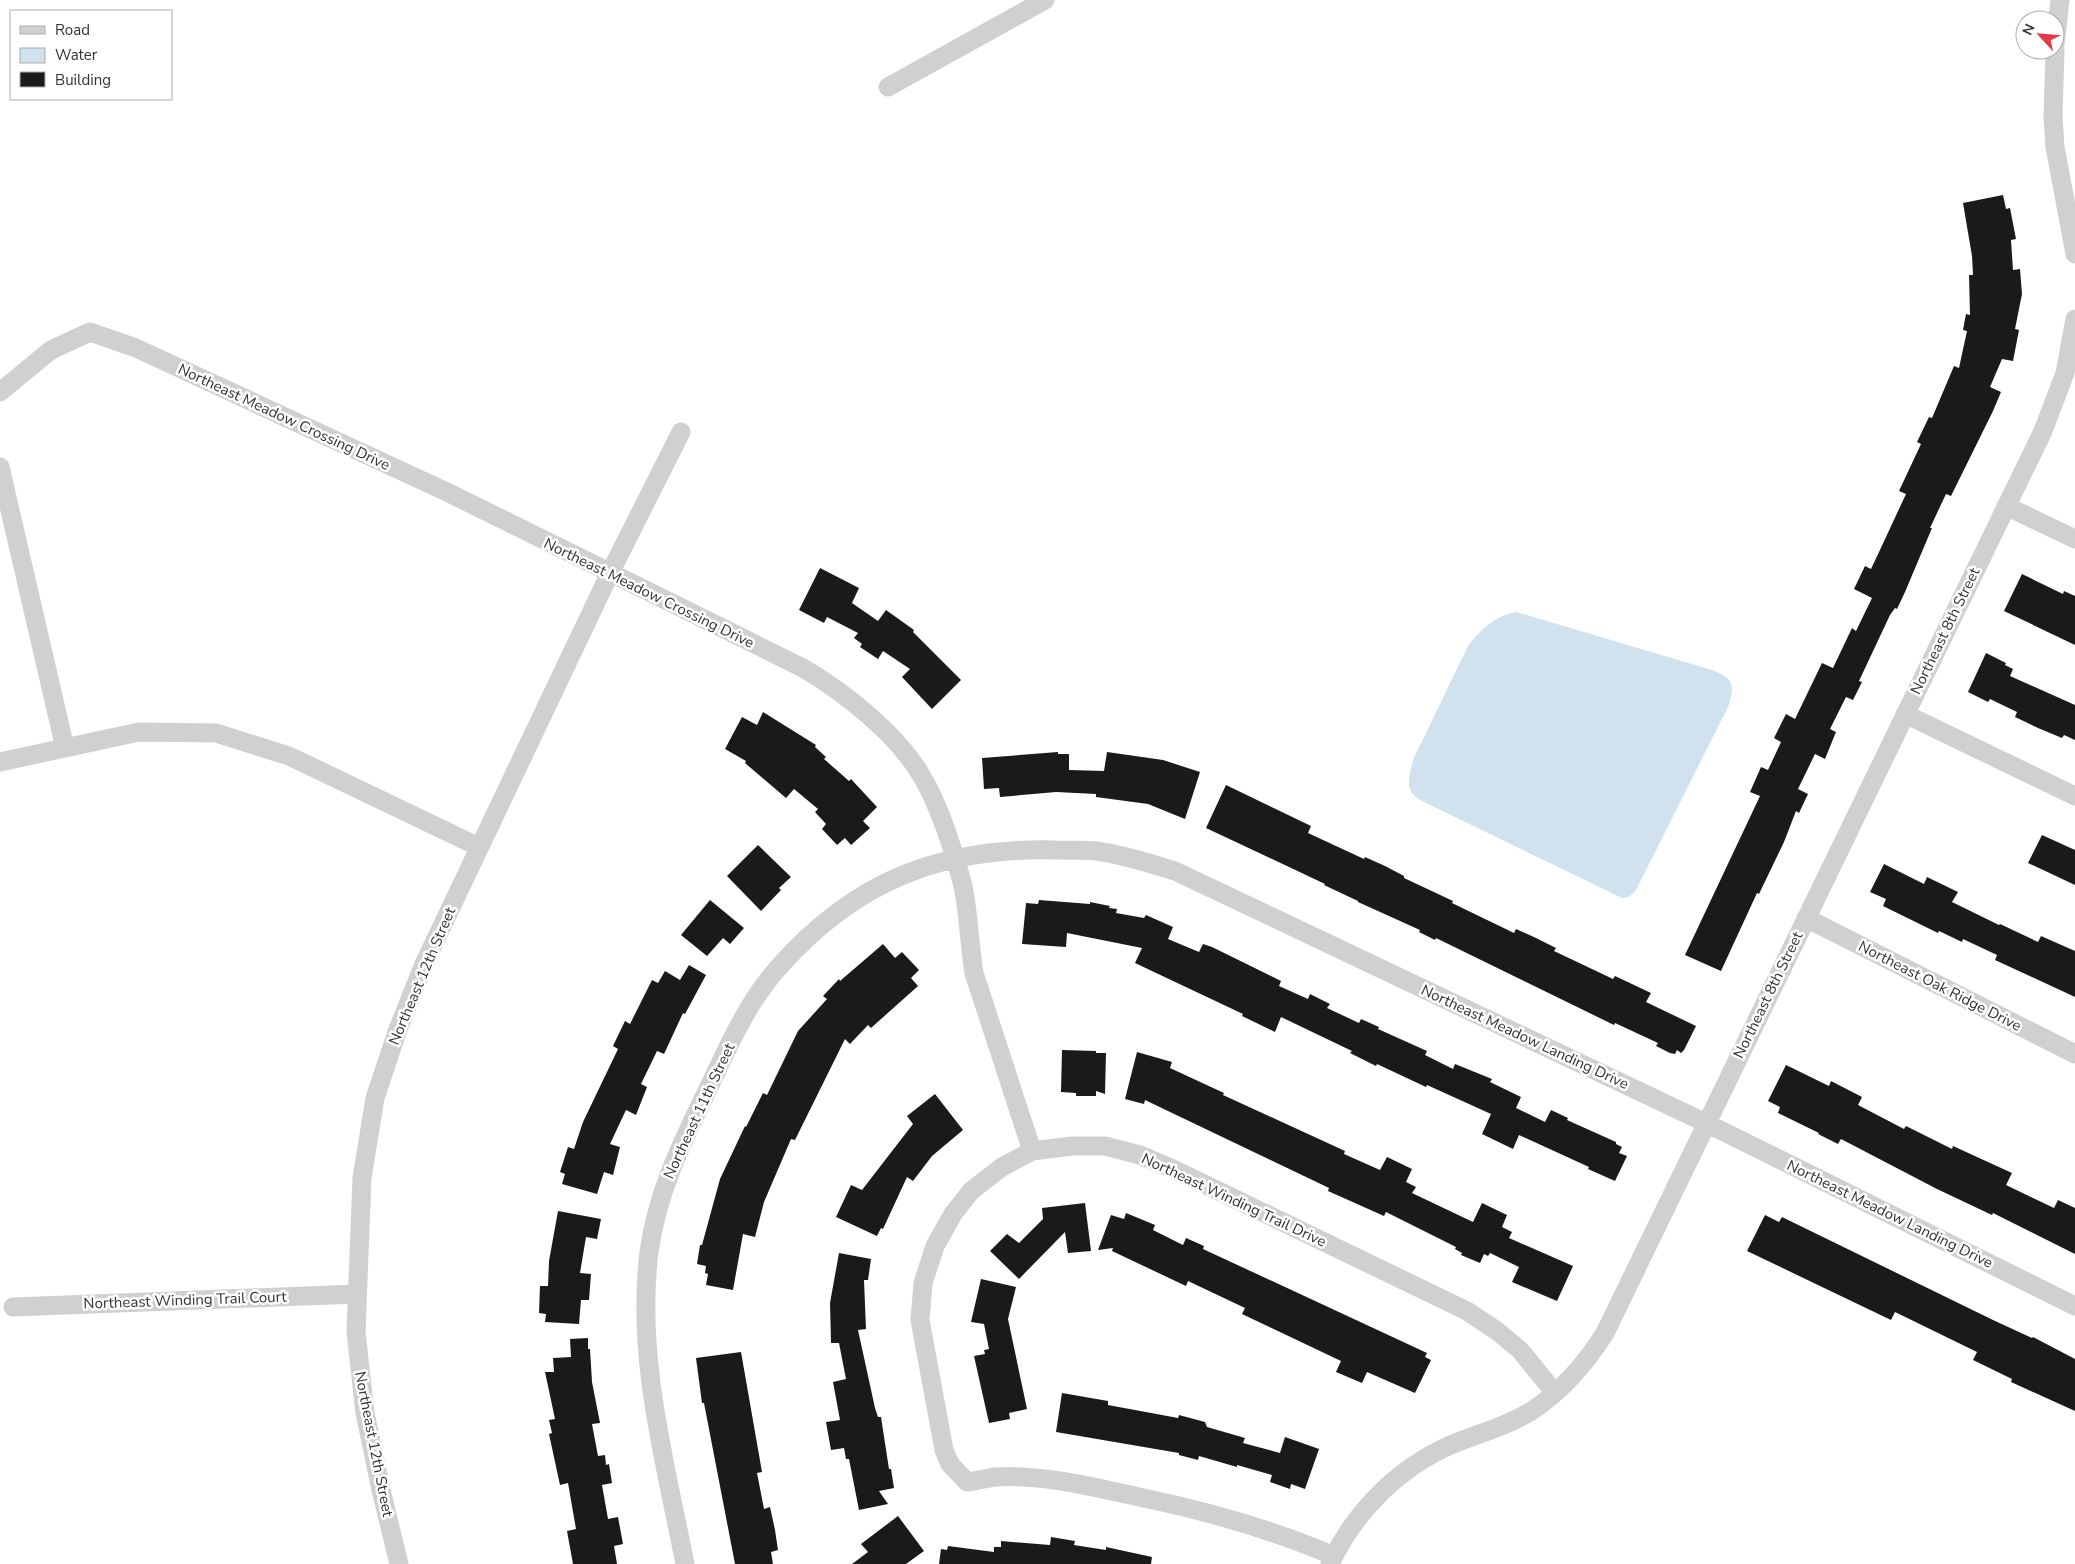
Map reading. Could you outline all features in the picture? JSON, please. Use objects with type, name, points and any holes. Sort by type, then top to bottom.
[{"type":"street","points":[[888,87],[1045,0]]},
{"type":"street","points":[[2055,60],[2053,117],[2055,147],[2075,254]]},
{"type":"street","name":"Northeast 8th Street","points":[[1332,1560],[1354,1523],[1376,1496],[1400,1474],[1452,1444],[1514,1421],[1535,1409],[1577,1373],[1605,1332],[2054,404],[2065,373],[2075,319]]},
{"type":"street","name":"Northeast Meadow Crossing Drive","points":[[0,392],[50,350],[90,332],[145,352],[449,493],[803,668],[825,681],[868,715],[908,757],[922,775],[947,835],[964,891],[969,946],[974,973],[1032,1152]]},
{"type":"street","name":"Northeast 12th Street","points":[[399,1564],[365,1412],[356,1332],[362,1178],[375,1098],[396,1032],[424,964],[610,574],[681,432]]},
{"type":"street","points":[[0,467],[66,748]]},
{"type":"street","points":[[2006,506],[2075,539]]},
{"type":"street","points":[[1905,714],[2075,796]]},
{"type":"street","points":[[0,762],[139,732],[216,732],[289,756],[479,847]]},
{"type":"street","name":"Northeast Meadow Landing Drive","points":[[954,858],[1025,849],[1096,851],[1130,858],[1175,871],[1706,1123],[2075,1306]]},
{"type":"street","name":"Northeast 11th Street","points":[[685,1564],[654,1408],[645,1317],[649,1250],[657,1210],[668,1174],[736,1030],[778,968],[832,916],[861,896],[885,882],[910,871],[954,858]]},
{"type":"street","name":"Northeast Oak Ridge Drive","points":[[1806,918],[2075,1054]]},
{"type":"street","name":"Northeast Winding Trail Drive","points":[[1332,1560],[1273,1532],[1224,1516],[1088,1486],[1029,1478],[996,1477],[966,1482],[950,1464],[941,1439],[920,1320],[923,1283],[935,1246],[952,1214],[971,1192],[1002,1166],[1032,1152],[1072,1146],[1105,1146],[1140,1155],[1173,1169],[1467,1311],[1497,1331],[1520,1350],[1555,1393]]},
{"type":"street","name":"Northeast Winding Trail Court","points":[[13,1307],[357,1294]]},
{"type":"water","points":[[1516,612],[1712,670],[1725,676],[1731,684],[1732,693],[1728,707],[1636,890],[1629,897],[1622,898],[1418,799],[1409,787],[1413,760],[1468,646],[1489,624],[1501,617]]},
{"type":"building","points":[[2003,195],[2006,209],[2010,208],[2016,239],[2011,240],[2013,270],[2020,269],[2022,294],[2015,329],[2019,330],[2013,361],[2002,359],[1990,387],[2001,392],[1993,411],[1951,496],[1946,494],[1930,528],[1932,528],[1905,592],[1897,609],[1895,608],[1890,615],[1859,681],[1862,682],[1853,700],[1846,697],[1830,729],[1836,732],[1825,759],[1815,754],[1798,789],[1808,794],[1799,813],[1796,811],[1784,842],[1759,894],[1757,893],[1721,971],[1685,955],[1760,796],[1750,792],[1761,767],[1768,770],[1781,742],[1774,738],[1786,714],[1795,719],[1822,663],[1833,668],[1852,628],[1856,631],[1872,598],[1854,589],[1865,566],[1871,569],[1906,494],[1899,491],[1921,444],[1917,442],[1929,417],[1932,418],[1954,366],[1959,368],[1967,331],[1963,330],[1966,314],[1970,315],[1969,275],[1973,275],[1972,256],[1963,203]]},
{"type":"building","points":[[820,568],[859,588],[852,603],[878,621],[886,610],[914,630],[913,632],[961,680],[932,709],[902,677],[910,669],[883,651],[878,659],[860,647],[862,644],[854,638],[858,633],[827,617],[824,623],[799,610]]},
{"type":"building","points":[[2022,574],[2063,594],[2064,591],[2075,596],[2075,645],[2004,611]]},
{"type":"building","points":[[1986,653],[2006,663],[2005,665],[2013,669],[2010,676],[2075,705],[2075,740],[2064,735],[2062,738],[2038,728],[2015,717],[2017,712],[1990,699],[1988,702],[1968,692]]},
{"type":"building","points":[[763,712],[816,745],[815,747],[826,757],[824,759],[849,781],[851,779],[877,807],[863,821],[870,828],[851,845],[845,838],[837,845],[822,829],[826,824],[815,812],[818,809],[794,789],[786,798],[745,763],[746,761],[725,749],[742,717],[757,725]]},
{"type":"building","points":[[1058,752],[1058,754],[1069,754],[1069,770],[1104,771],[1107,752],[1163,760],[1200,772],[1185,819],[1148,804],[1096,797],[1096,794],[1056,792],[1000,797],[999,788],[984,789],[982,758]]},
{"type":"building","points":[[1226,785],[1311,826],[1308,833],[1364,859],[1365,857],[1385,866],[1404,876],[1404,878],[1453,901],[1452,903],[1514,933],[1516,929],[1556,948],[1554,951],[1613,979],[1615,976],[1651,993],[1646,1002],[1696,1026],[1684,1050],[1681,1053],[1677,1050],[1675,1054],[1670,1053],[1656,1046],[1658,1043],[1615,1023],[1614,1025],[1436,938],[1435,940],[1419,932],[1420,930],[1206,828]]},
{"type":"building","points":[[2042,835],[2075,850],[2075,885],[2028,863]]},
{"type":"building","points":[[758,845],[791,877],[779,888],[781,890],[761,911],[727,876]]},
{"type":"building","points":[[1884,864],[1924,884],[1927,877],[1958,892],[1952,902],[1999,925],[2038,942],[2041,936],[2075,951],[2075,997],[1995,960],[1997,955],[1963,939],[1962,942],[1939,931],[1938,933],[1883,906],[1886,899],[1870,892]]},
{"type":"building","points":[[710,900],[744,928],[730,944],[723,938],[707,956],[681,935]]},
{"type":"building","points":[[1039,900],[1090,904],[1090,902],[1110,906],[1109,908],[1117,909],[1116,913],[1144,918],[1146,915],[1173,927],[1168,939],[1199,952],[1203,944],[1212,947],[1281,981],[1279,986],[1308,999],[1310,994],[1330,1004],[1327,1008],[1359,1023],[1361,1019],[1379,1027],[1378,1029],[1427,1051],[1425,1055],[1453,1069],[1455,1064],[1492,1079],[1490,1082],[1521,1097],[1516,1108],[1545,1122],[1551,1110],[1568,1118],[1567,1120],[1616,1142],[1616,1144],[1622,1147],[1619,1153],[1627,1156],[1615,1181],[1519,1135],[1513,1149],[1482,1134],[1491,1114],[1377,1064],[1376,1066],[1350,1053],[1352,1051],[1281,1017],[1275,1032],[1242,1016],[1243,1014],[1135,963],[1142,948],[1067,933],[1066,947],[1022,944],[1026,903],[1038,904]]},
{"type":"building","points":[[883,944],[895,958],[902,952],[919,970],[911,978],[918,986],[871,1028],[868,1025],[850,1044],[845,1039],[795,1140],[791,1139],[764,1202],[755,1237],[743,1234],[733,1290],[706,1285],[708,1274],[705,1273],[706,1266],[697,1264],[700,1245],[702,1245],[720,1179],[745,1126],[763,1093],[767,1095],[798,1031],[827,999],[823,996],[839,979],[840,981]]},
{"type":"building","points":[[689,965],[706,975],[685,1014],[683,1013],[664,1054],[657,1051],[641,1084],[647,1087],[636,1115],[626,1110],[610,1144],[620,1147],[613,1175],[604,1172],[597,1194],[562,1184],[565,1174],[560,1172],[568,1147],[574,1149],[583,1122],[618,1049],[613,1046],[625,1021],[630,1024],[652,980],[658,983],[665,971],[680,980]]},
{"type":"building","points":[[1062,1050],[1106,1053],[1105,1094],[1096,1091],[1096,1096],[1076,1096],[1076,1093],[1061,1092]]},
{"type":"building","points":[[1137,1052],[1172,1062],[1170,1068],[1224,1093],[1223,1095],[1345,1151],[1344,1154],[1380,1170],[1387,1157],[1412,1169],[1406,1182],[1416,1187],[1412,1193],[1473,1222],[1482,1203],[1507,1215],[1502,1227],[1512,1232],[1509,1238],[1573,1266],[1557,1301],[1512,1282],[1519,1267],[1490,1253],[1488,1256],[1484,1254],[1480,1263],[1461,1255],[1462,1253],[1455,1249],[1456,1247],[1386,1212],[1384,1216],[1328,1191],[1329,1188],[1145,1100],[1144,1104],[1125,1099]]},
{"type":"building","points":[[1786,1065],[1829,1086],[1831,1081],[1862,1097],[1858,1105],[1904,1129],[1906,1126],[1952,1149],[1953,1146],[2012,1173],[2006,1185],[2054,1208],[2058,1200],[2075,1208],[2075,1254],[1993,1213],[1992,1215],[1937,1189],[1841,1139],[1838,1144],[1778,1113],[1780,1107],[1768,1101]]},
{"type":"building","points":[[935,1094],[963,1130],[932,1156],[913,1181],[907,1177],[883,1229],[881,1228],[877,1236],[836,1217],[851,1185],[862,1190],[913,1124],[907,1116]]},
{"type":"building","points":[[1085,1203],[1091,1251],[1068,1253],[1065,1232],[1019,1279],[990,1251],[1007,1234],[1019,1243],[1043,1219],[1042,1208]]},
{"type":"building","points":[[558,1211],[601,1219],[597,1239],[586,1237],[580,1273],[591,1274],[589,1300],[581,1300],[579,1324],[545,1322],[546,1314],[539,1313],[540,1286],[548,1286],[549,1261]]},
{"type":"building","points":[[1126,1213],[1155,1225],[1153,1230],[1183,1245],[1186,1238],[1204,1246],[1203,1249],[1427,1353],[1425,1357],[1431,1360],[1415,1393],[1367,1372],[1362,1383],[1336,1372],[1341,1361],[1242,1314],[1245,1308],[1188,1281],[1186,1286],[1112,1251],[1113,1248],[1098,1250],[1111,1215],[1124,1219]]},
{"type":"building","points":[[1765,1215],[1779,1222],[1782,1217],[2075,1359],[2075,1411],[2011,1382],[2012,1379],[1973,1360],[1977,1352],[1895,1312],[1891,1320],[1747,1251]]},
{"type":"building","points":[[839,1253],[871,1259],[868,1280],[864,1280],[866,1329],[858,1330],[875,1408],[878,1417],[881,1417],[894,1488],[879,1491],[888,1504],[859,1510],[849,1459],[846,1459],[844,1448],[831,1450],[826,1422],[840,1420],[833,1382],[846,1379],[839,1343],[831,1343],[830,1303]]},
{"type":"building","points":[[981,1279],[1016,1287],[1008,1319],[1027,1409],[1009,1413],[1010,1419],[989,1423],[974,1356],[985,1354],[984,1350],[989,1349],[984,1324],[971,1322]]},
{"type":"building","points":[[588,1338],[592,1382],[600,1423],[592,1424],[598,1456],[605,1455],[606,1465],[609,1464],[612,1483],[602,1485],[608,1519],[618,1517],[623,1544],[614,1546],[617,1564],[573,1564],[567,1531],[576,1529],[568,1483],[560,1485],[549,1434],[552,1433],[549,1420],[555,1419],[545,1372],[554,1372],[553,1358],[571,1357],[570,1339]]},
{"type":"building","points":[[741,1352],[762,1472],[757,1473],[764,1509],[770,1507],[775,1530],[778,1550],[771,1552],[773,1564],[735,1564],[704,1403],[702,1403],[696,1358]]},
{"type":"building","points":[[1062,1393],[1108,1401],[1108,1405],[1178,1418],[1179,1415],[1205,1422],[1207,1427],[1245,1438],[1243,1443],[1280,1453],[1285,1437],[1319,1449],[1305,1489],[1291,1484],[1290,1489],[1270,1482],[1272,1475],[1237,1465],[1237,1467],[1199,1456],[1198,1460],[1179,1455],[1179,1453],[1056,1432]]},
{"type":"building","points":[[898,1516],[924,1551],[906,1564],[852,1564],[868,1552],[861,1544]]},
{"type":"building","points":[[1051,1537],[1075,1541],[1074,1545],[1106,1550],[1106,1547],[1152,1557],[1151,1564],[939,1564],[941,1549],[947,1550],[948,1546],[994,1552],[994,1547],[1001,1547],[1001,1541],[1050,1545]]}]
